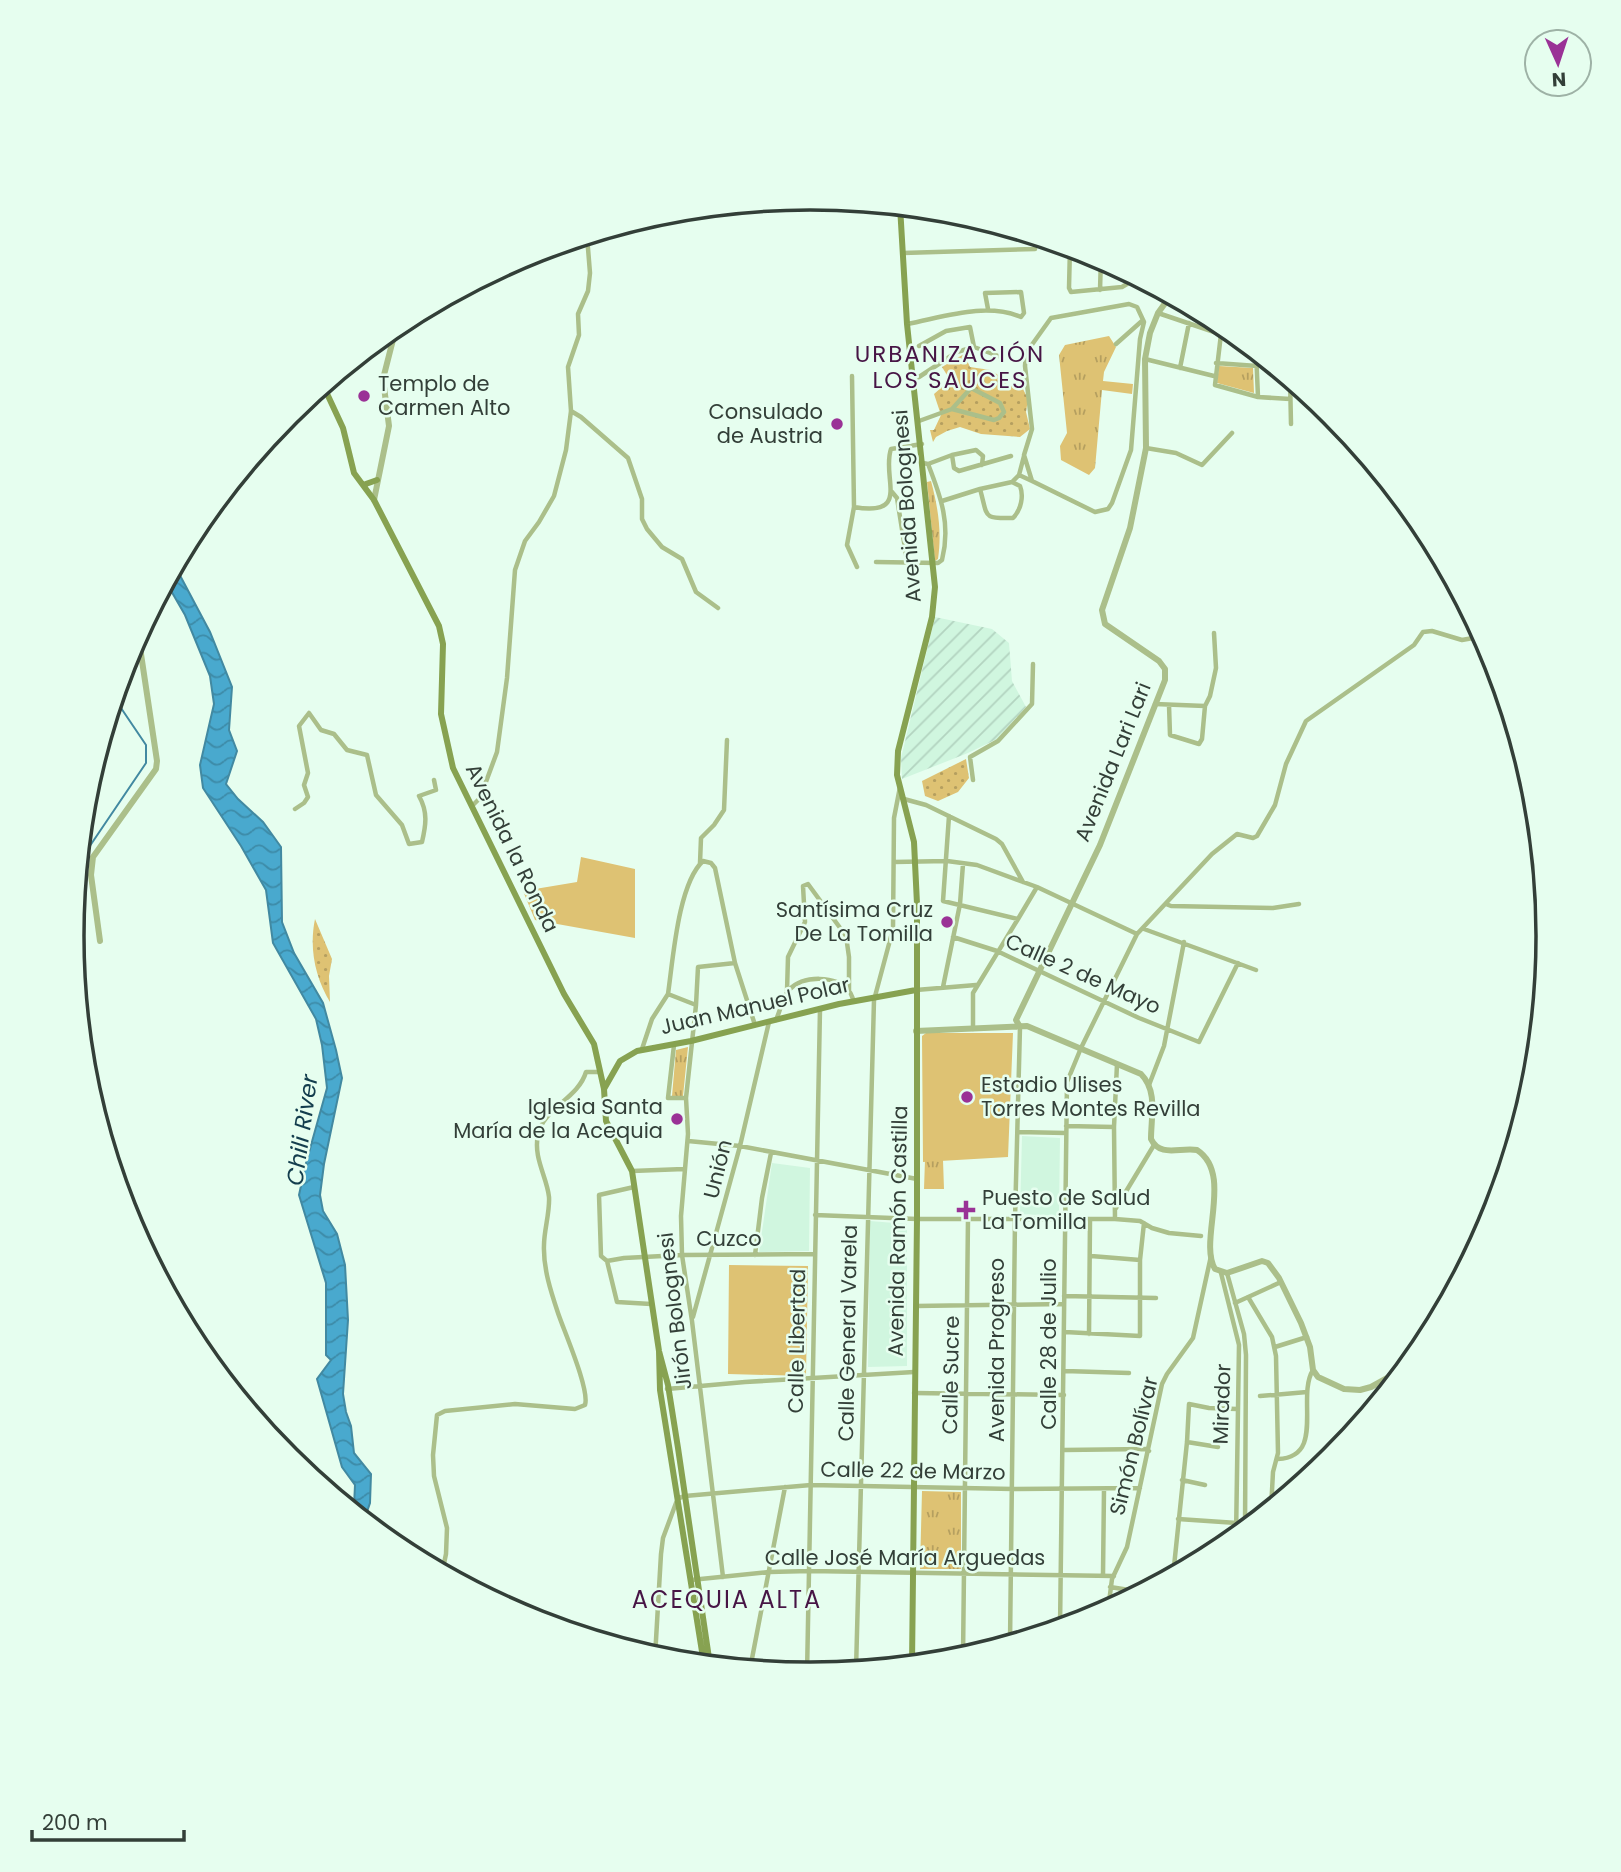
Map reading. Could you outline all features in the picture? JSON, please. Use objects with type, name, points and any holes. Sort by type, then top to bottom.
[{"type":"main road","name":"Avenida Bolognesi","points":[[901,216],[907,324],[926,463],[935,587],[932,617],[898,751],[897,775],[904,799]]},
{"type":"main road","name":"Avenida la Ronda","points":[[326,394],[343,428],[354,473],[374,500],[439,626],[443,644],[440,697],[444,731],[453,768],[564,993],[594,1044],[604,1089],[606,1121],[632,1171]]},
{"type":"main road","points":[[363,485],[377,480]]},
{"type":"main road","name":"Avenida Ramón Castilla","points":[[904,799],[916,862],[918,1179],[912,1655]]},
{"type":"main road","name":"Juan Manuel Polar","points":[[604,1089],[620,1061],[642,1049],[674,1045],[875,996],[916,990]]},
{"type":"main road","points":[[600,1072],[612,1075]]},
{"type":"main road","points":[[632,1171],[651,1304],[668,1389],[703,1654]]},
{"type":"main road","points":[[659,1351],[660,1390],[682,1497]]},
{"type":"main road","points":[[694,1580],[708,1655]]},
{"type":"street","points":[[472,807],[480,798],[497,752],[507,678],[515,570],[525,541],[554,496],[566,450],[571,411],[568,367],[579,335],[578,314],[588,290],[590,273],[588,245]]},
{"type":"street","points":[[903,253],[1035,249],[1035,245]]},
{"type":"street","points":[[1070,258],[1070,291],[1075,293],[1122,287],[1128,282]]},
{"type":"street","points":[[1100,290],[1101,270]]},
{"type":"street","points":[[907,324],[988,309],[1005,310],[1021,317],[1024,313],[1021,292],[985,293],[988,309]]},
{"type":"street","name":"Avenida Lari Lari","points":[[1071,902],[1100,845],[1165,680],[1165,669],[1159,661],[1105,624],[1102,610],[1130,528],[1146,448],[1145,359],[1150,333],[1166,302]]},
{"type":"street","points":[[942,501],[1012,482],[1019,475],[1032,429],[1026,353],[1051,318],[1129,304],[1137,307],[1143,320],[1131,450],[1108,509],[1095,512],[1019,475]]},
{"type":"street","points":[[1158,313],[1213,331]]},
{"type":"street","points":[[1116,344],[1143,320]]},
{"type":"street","points":[[1180,368],[1189,323]]},
{"type":"street","points":[[919,346],[946,331],[970,327],[974,347]]},
{"type":"street","points":[[1142,330],[1150,333]]},
{"type":"street","points":[[1221,337],[1214,376],[1216,386],[1258,397],[1290,399]]},
{"type":"street","points":[[374,500],[389,426],[383,379],[392,343]]},
{"type":"street","points":[[914,378],[957,352],[974,347],[1001,357]]},
{"type":"street","points":[[1145,359],[1214,376]]},
{"type":"street","points":[[1216,363],[1257,366],[1258,397]]},
{"type":"street","points":[[852,376],[854,506],[847,545],[858,567]]},
{"type":"street","points":[[919,421],[952,409],[971,388],[1000,402],[1004,412],[994,420],[952,409]]},
{"type":"street","points":[[1290,390],[1292,424]]},
{"type":"street","points":[[571,411],[628,457],[642,499],[642,519],[647,529],[662,547],[682,559],[696,592],[718,608]]},
{"type":"street","points":[[1146,448],[1176,453],[1202,465],[1233,433]]},
{"type":"street","points":[[854,506],[877,509],[887,503],[892,491],[889,455],[891,450],[922,444]]},
{"type":"street","points":[[876,562],[942,560],[946,544],[942,501],[926,463],[976,450],[983,456],[982,466]]},
{"type":"street","points":[[1024,455],[1032,481]]},
{"type":"street","points":[[952,456],[954,468],[959,471],[1011,456]]},
{"type":"street","points":[[980,489],[988,516],[992,519],[1013,518],[1017,514],[1023,493],[1020,486],[1012,482]]},
{"type":"street","points":[[892,491],[897,498],[907,561]]},
{"type":"street","name":"Calle 28 de Julio","points":[[1060,1618],[1067,1082],[1081,1048],[1137,934],[1212,854],[1237,834],[1257,836],[1275,805],[1286,765],[1306,721],[1414,645],[1423,632],[1432,631],[1462,640],[1473,638]]},
{"type":"street","points":[[1169,705],[1170,735],[1199,744],[1202,739],[1205,706],[1216,668],[1214,633]]},
{"type":"street","points":[[100,941],[91,875],[93,857],[156,769],[141,654]]},
{"type":"street","points":[[973,780],[970,757],[998,741],[1032,704],[1032,664]]},
{"type":"street","points":[[1155,704],[1205,706]]},
{"type":"street","points":[[295,809],[304,803],[307,797],[304,785],[308,773],[299,726],[309,713],[321,730],[334,734],[347,750],[367,755],[376,795],[402,825],[409,844],[422,842],[426,824],[425,810],[419,796],[436,790],[434,780]]},
{"type":"street","points":[[700,864],[701,838],[724,810],[727,740]]},
{"type":"street","name":"Calle General Varela","points":[[856,1661],[875,996],[892,936],[894,818],[900,787]]},
{"type":"street","points":[[904,799],[926,805],[1002,844],[1023,882]]},
{"type":"street","points":[[949,816],[943,901],[1018,919]]},
{"type":"street","points":[[642,1049],[652,1019],[668,994],[676,935],[689,882],[694,869],[703,861],[711,863],[715,868],[735,964],[755,1025]]},
{"type":"street","points":[[894,863],[947,861],[977,865],[1037,887],[1137,934]]},
{"type":"street","points":[[943,987],[960,904],[963,864]]},
{"type":"street","name":"Unión","points":[[692,1321],[712,1255],[773,1021],[787,991],[788,957],[805,922],[803,886],[808,884],[846,936],[849,990]]},
{"type":"street","points":[[973,1029],[973,993],[976,985],[1037,887]]},
{"type":"street","name":"Avenida Progreso","points":[[1010,1634],[1020,1027],[1016,1020],[1071,902]]},
{"type":"street","points":[[1166,904],[1273,908],[1299,904]]},
{"type":"street","points":[[1144,929],[1256,970]]},
{"type":"street","name":"Calle 2 de Mayo","points":[[953,937],[997,951],[1104,1002],[1199,1042],[1238,963]]},
{"type":"street","points":[[1149,1085],[1164,1046],[1184,942]]},
{"type":"street","name":"Jirón Bolognesi","points":[[723,1577],[682,1255],[681,1216],[688,1141],[686,1098],[698,967],[735,964]]},
{"type":"street","points":[[787,991],[803,980],[814,979],[834,982],[849,990],[854,1001]]},
{"type":"street","points":[[916,990],[976,985]]},
{"type":"street","points":[[668,994],[696,1005]]},
{"type":"street","name":"Calle Libertad","points":[[807,1662],[820,1009]]},
{"type":"street","points":[[916,1031],[1030,1027],[1140,1074],[1149,1085],[1152,1102],[1151,1139],[1154,1145],[1165,1151],[1195,1149],[1202,1153],[1210,1164],[1214,1181],[1211,1254],[1213,1265],[1224,1273],[1262,1261],[1272,1268],[1282,1282],[1308,1337],[1312,1370],[1307,1392],[1307,1432],[1301,1448],[1294,1456],[1278,1459]]},
{"type":"street","points":[[674,1045],[668,1098],[686,1098]]},
{"type":"street","points":[[1115,1219],[1114,1127],[1117,1064]]},
{"type":"street","points":[[444,1563],[447,1528],[434,1476],[437,1415],[445,1411],[516,1404],[575,1409],[585,1405],[587,1399],[552,1296],[545,1262],[549,1195],[540,1168],[537,1137],[547,1118],[573,1093],[586,1072],[600,1072]]},
{"type":"street","points":[[1066,1126],[1114,1127]]},
{"type":"street","points":[[1018,1132],[1066,1133]]},
{"type":"street","points":[[688,1141],[740,1146],[918,1179]]},
{"type":"street","points":[[1116,1209],[1154,1145]]},
{"type":"street","points":[[755,1255],[771,1153]]},
{"type":"street","points":[[632,1171],[684,1169]]},
{"type":"street","points":[[634,1187],[599,1195],[601,1256],[607,1261],[617,1302],[651,1304]]},
{"type":"street","points":[[815,1215],[917,1219],[1115,1219],[1140,1221],[1169,1233],[1201,1236]]},
{"type":"street","name":"Calle Sucre","points":[[963,1646],[968,1218]]},
{"type":"street","points":[[1089,1334],[1090,1220]]},
{"type":"street","points":[[1065,1332],[1140,1336],[1143,1223]]},
{"type":"street","name":"Cuzco","points":[[607,1261],[682,1255],[814,1254]]},
{"type":"street","name":"Simón Bolívar","points":[[1109,1598],[1110,1587],[1127,1547],[1162,1384],[1193,1338],[1211,1254]]},
{"type":"street","points":[[1091,1256],[1140,1260]]},
{"type":"street","name":"Mirador","points":[[1224,1273],[1244,1334],[1246,1355],[1245,1518]]},
{"type":"street","points":[[1233,1304],[1282,1282]]},
{"type":"street","points":[[1065,1296],[1156,1298]]},
{"type":"street","points":[[1248,1297],[1263,1320],[1275,1347],[1278,1459],[1273,1472],[1272,1497]]},
{"type":"street","points":[[915,1306],[1065,1304]]},
{"type":"street","name":"Mirador","points":[[1233,1304],[1239,1345],[1237,1523]]},
{"type":"street","points":[[1275,1347],[1308,1337]]},
{"type":"street","points":[[1312,1370],[1325,1381],[1355,1391],[1371,1388],[1386,1379]]},
{"type":"street","points":[[1065,1371],[1129,1373]]},
{"type":"street","points":[[660,1390],[700,1385],[914,1372]]},
{"type":"street","points":[[1260,1396],[1307,1392]]},
{"type":"street","points":[[914,1393],[1064,1395]]},
{"type":"street","points":[[1174,1565],[1189,1404],[1237,1409]]},
{"type":"street","points":[[1187,1442],[1218,1447]]},
{"type":"street","points":[[1063,1450],[1149,1451]]},
{"type":"street","points":[[1182,1480],[1205,1485]]},
{"type":"street","name":"Calle 22 de Marzo","points":[[682,1497],[811,1485],[1013,1489],[1140,1488]]},
{"type":"street","points":[[752,1660],[785,1487]]},
{"type":"street","points":[[1103,1575],[1104,1489]]},
{"type":"street","points":[[656,1646],[663,1538],[682,1497]]},
{"type":"street","points":[[1178,1519],[1237,1523]]},
{"type":"street","name":"Calle José María Arguedas","points":[[694,1580],[769,1572],[810,1571],[1114,1576]]},
{"type":"street","points":[[1110,1587],[1128,1590]]},
{"type":"shaded area","points":[[935,617],[992,629],[1009,643],[1012,681],[1026,707],[997,739],[902,779],[901,758]]},
{"type":"shaded area","points":[[1022,1136],[1060,1138],[1059,1213],[1056,1216],[1020,1214]]},
{"type":"shaded area","points":[[772,1163],[810,1168],[809,1251],[759,1252]]},
{"type":"shaded area","points":[[870,1221],[907,1224],[907,1366],[868,1367]]},
{"type":"green space","points":[[1109,336],[1116,347],[1104,372],[1103,381],[1133,384],[1132,394],[1102,390],[1095,468],[1089,475],[1061,460],[1060,446],[1067,433],[1059,355],[1065,345]]},
{"type":"green space","points":[[964,354],[970,367],[990,370],[1000,376],[1001,382],[1023,389],[1028,399],[1026,412],[1030,429],[1020,437],[981,434],[960,427],[936,437],[933,442],[930,430],[934,430],[941,415],[934,394],[950,380],[942,367]]},
{"type":"green space","points":[[1219,366],[1253,368],[1254,393],[1217,383]]},
{"type":"green space","points":[[931,481],[939,529],[938,559],[935,561],[927,482]]},
{"type":"green space","points":[[966,759],[969,778],[958,792],[938,801],[925,796],[922,781]]},
{"type":"green space","points":[[581,857],[635,869],[635,938],[535,920],[523,891],[577,882]]},
{"type":"green space","points":[[315,919],[332,959],[329,976],[330,1002],[320,983],[315,962]]},
{"type":"green space","name":"Estadio Ulises Torres Montes Revilla","points":[[926,1033],[1013,1033],[1008,1157],[923,1162],[922,1036]]},
{"type":"green space","points":[[688,1047],[683,1096],[672,1096],[676,1050]]},
{"type":"green space","points":[[925,1160],[943,1160],[944,1189],[924,1189]]},
{"type":"green space","points":[[729,1265],[808,1266],[806,1376],[728,1374]]},
{"type":"green space","points":[[922,1491],[961,1492],[961,1569],[920,1569]]},
{"type":"water","points":[[180,575],[210,632],[232,687],[229,730],[237,751],[226,784],[263,822],[281,847],[282,922],[294,953],[323,1003],[342,1078],[320,1195],[323,1211],[337,1234],[345,1265],[348,1320],[343,1394],[354,1453],[371,1474],[367,1511],[354,1501],[355,1485],[342,1467],[317,1379],[331,1360],[326,1355],[326,1283],[299,1195],[327,1088],[322,1045],[316,1019],[273,943],[266,890],[203,788],[200,765],[214,704],[210,676],[185,615],[171,591]]},
{"type":"waterway","points":[[90,846],[146,763],[146,745],[121,708]]},
{"type":"place","name":"Templo de Carmen Alto","points":[[364,396]]},
{"type":"place","name":"Consulado de Austria","points":[[837,424]]},
{"type":"place","name":"Santísima Cruz De La Tomilla","points":[[947,922]]},
{"type":"place","name":"Estadio Ulises Torres Montes Revilla","points":[[967,1097]]},
{"type":"place","name":"Iglesia Santa María de la Acequia","points":[[677,1119]]},
{"type":"place","name":"Puesto de Salud La Tomilla","points":[[966,1210]]},
{"type":"district","name":"URBANIZACIÓN LOS SAUCES","points":[[950,367]]},
{"type":"district","name":"ACEQUIA ALTA","points":[[727,1600]]},
{"type":"water label","name":"Chili River","points":[[302,1130]]}]
